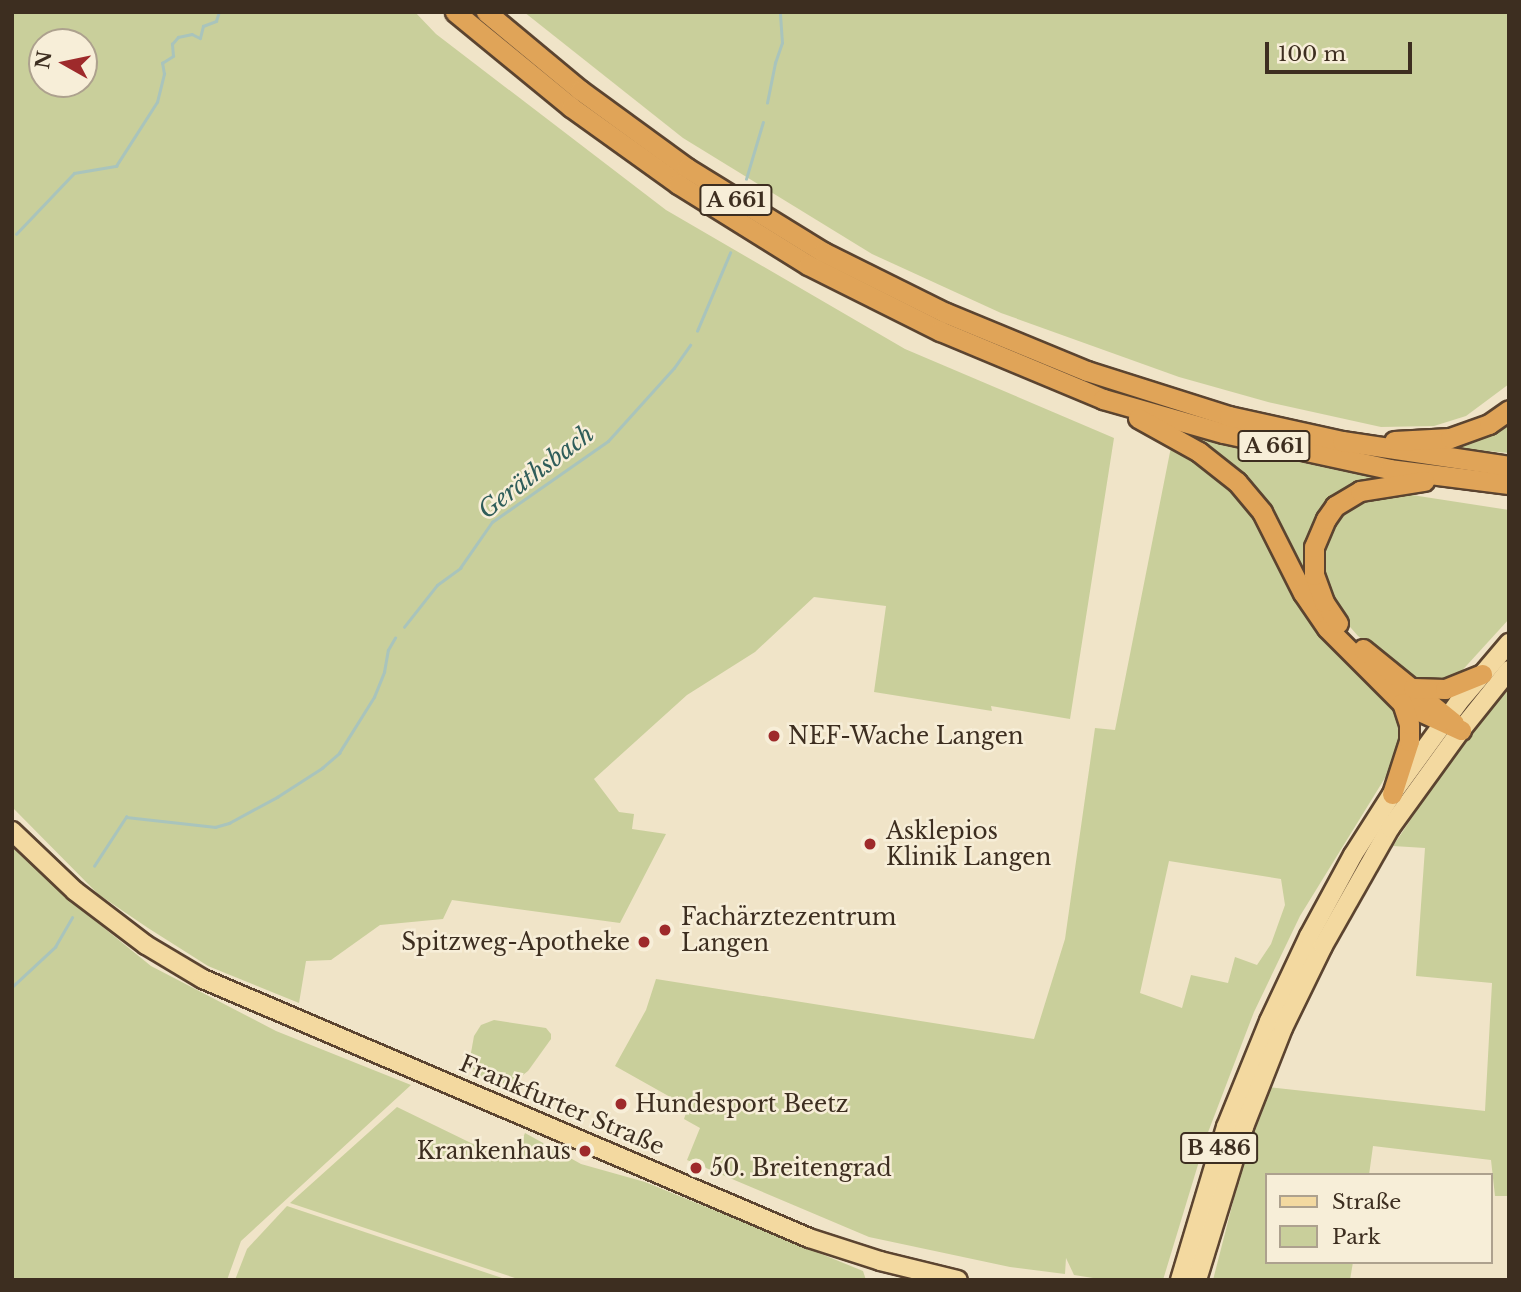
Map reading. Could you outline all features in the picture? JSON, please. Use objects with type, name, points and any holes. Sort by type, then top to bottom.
[{"type":"highway","name":"A 661","points":[[456,12],[571,107],[637,155],[808,265],[940,331],[1103,399],[1218,465],[1243,488],[1272,529],[1312,608],[1350,652],[1407,695]]},
{"type":"highway","name":"A 661","points":[[485,12],[580,90],[687,168],[847,265],[957,318],[1087,371],[1229,416],[1342,441],[1509,466]]},
{"type":"highway","name":"A 661","points":[[1103,399],[1284,449],[1449,478],[1509,484]]},
{"type":"highway","points":[[1342,441],[1450,438],[1489,424],[1509,410]]},
{"type":"highway","points":[[1449,478],[1360,491],[1335,506],[1314,547],[1316,584],[1332,615],[1407,695],[1451,723]]},
{"type":"highway","points":[[1407,695],[1445,689],[1482,674]]},
{"type":"highway","points":[[1392,794],[1409,741],[1407,695]]},
{"type":"main road","name":"B 486","points":[[1197,1280],[1244,1126],[1303,985],[1369,861],[1451,723],[1482,674],[1509,643]]},
{"type":"main road","name":"B 486","points":[[1181,1280],[1226,1127],[1269,1021],[1353,855],[1392,794],[1451,723],[1509,670]]},
{"type":"main road","name":"Frankfurter Straße","points":[[12,831],[75,891],[146,945],[203,979],[809,1238],[880,1261],[958,1280]]},
{"type":"green space","points":[[12,12],[415,12],[436,34],[666,210],[905,349],[1114,438],[1070,719],[991,706],[992,711],[874,692],[886,606],[814,597],[755,652],[687,695],[594,779],[619,812],[634,814],[632,829],[666,834],[620,923],[452,900],[443,919],[380,925],[331,960],[306,961],[299,1003],[208,966],[98,894],[12,807]]},
{"type":"green space","points":[[524,12],[1509,12],[1509,384],[1466,416],[1434,426],[1381,427],[1268,402],[1179,377],[1001,313],[872,254],[683,138]]},
{"type":"green space","points":[[1509,418],[1509,453],[1443,447]]},
{"type":"green space","points":[[1186,434],[1385,480],[1335,498],[1304,583],[1280,523],[1269,506]]},
{"type":"green space","points":[[1171,447],[1189,455],[1232,489],[1247,508],[1289,590],[1309,617],[1394,708],[1402,724],[1396,760],[1300,916],[1254,1012],[1207,1135],[1163,1280],[1106,1280],[1074,1275],[1066,1258],[1065,1274],[1010,1267],[869,1237],[687,1160],[700,1128],[684,1119],[688,1107],[615,1066],[646,1010],[656,979],[1034,1039],[1065,939],[1095,728],[1115,730]],"holes":[[[1169,861],[1281,879],[1285,905],[1271,944],[1257,965],[1235,957],[1228,983],[1191,975],[1182,1008],[1140,993]]]},
{"type":"green space","points":[[1399,493],[1509,510],[1509,619],[1458,675],[1441,683],[1415,677],[1358,636],[1337,612],[1322,571],[1322,550],[1337,516],[1359,499]]},
{"type":"green space","points":[[1509,684],[1509,1196],[1495,1196],[1491,1160],[1373,1146],[1369,1173],[1266,1173],[1266,1264],[1353,1264],[1350,1280],[1213,1280],[1243,1163],[1268,1087],[1485,1111],[1492,983],[1416,976],[1425,848],[1393,846],[1448,764]]},
{"type":"green space","points":[[12,845],[83,911],[151,966],[276,1031],[411,1085],[241,1241],[227,1280],[12,1280]]},
{"type":"green space","points":[[494,1020],[546,1028],[551,1034],[551,1039],[528,1071],[510,1085],[479,1076],[469,1064],[474,1036],[481,1025]]},
{"type":"green space","points":[[397,1107],[512,1163],[525,1133],[581,1164],[645,1182],[863,1271],[866,1280],[521,1280],[290,1203]]},
{"type":"green space","points":[[287,1206],[508,1280],[235,1280],[247,1249]]},
{"type":"waterway","points":[[16,234],[74,173],[116,166],[157,102],[164,74],[162,63],[173,56],[172,44],[178,37],[192,34],[200,38],[203,26],[216,21],[219,12]]},
{"type":"waterway","name":"Geräthsbach","points":[[767,103],[782,43],[780,12]]},
{"type":"waterway","name":"Geräthsbach","points":[[746,179],[763,122]]},
{"type":"waterway","name":"Geräthsbach","points":[[697,331],[730,253]]},
{"type":"waterway","name":"Geräthsbach","points":[[404,627],[437,585],[460,568],[492,522],[608,441],[674,368],[690,345]]},
{"type":"waterway","name":"Geräthsbach","points":[[94,866],[126,817],[215,827],[229,823],[277,797],[322,768],[339,753],[374,697],[384,672],[388,650],[395,638]]},
{"type":"waterway","name":"Geräthsbach","points":[[12,987],[55,947],[72,918]]},
{"type":"place","name":"NEF-Wache Langen","points":[[774,736]]},
{"type":"place","name":"Asklepios Klinik Langen","points":[[870,844]]},
{"type":"place","name":"Fachärztezentrum Langen","points":[[665,930]]},
{"type":"place","name":"Spitzweg-Apotheke","points":[[644,942]]},
{"type":"place","name":"Hundesport Beetz","points":[[621,1104]]},
{"type":"place","name":"Krankenhaus","points":[[585,1151]]},
{"type":"place","name":"50. Breitengrad","points":[[696,1168]]}]
